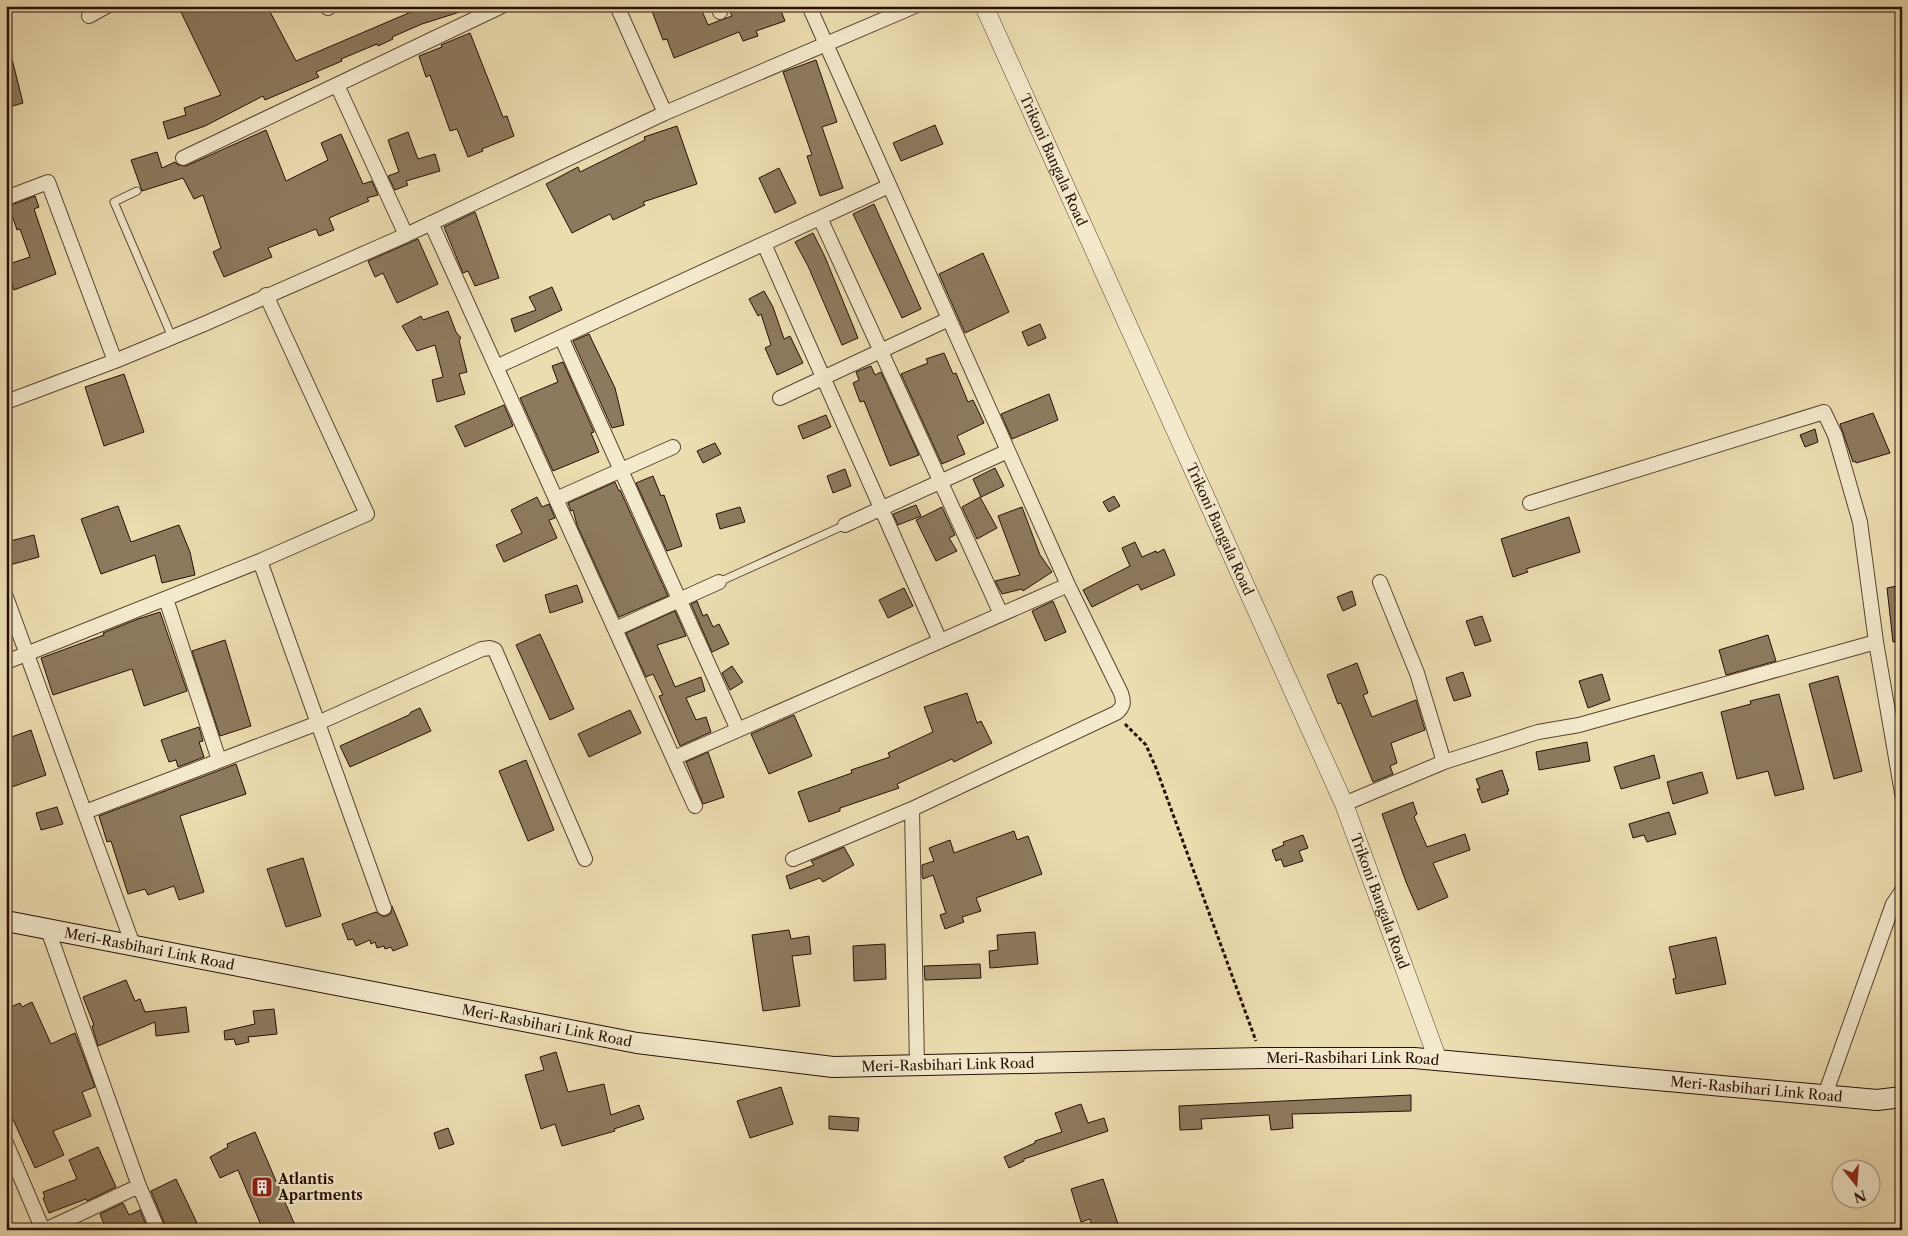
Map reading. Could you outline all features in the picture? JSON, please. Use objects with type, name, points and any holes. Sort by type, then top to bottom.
[{"type":"main road","name":"Meri-Rasbihari Link Road","points":[[6,920],[48,930],[636,1043],[833,1067],[1262,1058],[1414,1058],[1825,1096],[1877,1100],[1902,1097]]},
{"type":"street","points":[[89,16],[107,6]]},
{"type":"street","points":[[183,158],[502,6]]},
{"type":"street","points":[[617,6],[665,114]]},
{"type":"street","points":[[793,858],[912,809],[1110,716],[1122,708],[1123,703],[1121,693],[1068,585],[809,6]]},
{"type":"street","points":[[6,402],[115,361],[172,337],[406,235],[665,114],[916,6]]},
{"type":"street","name":"Trikoni Bangala Road","points":[[984,6],[1344,804],[1438,1060]]},
{"type":"street","points":[[337,85],[406,235]]},
{"type":"street","points":[[6,198],[48,182],[115,361]]},
{"type":"street","points":[[496,367],[889,186]]},
{"type":"street","points":[[820,218],[1001,614]]},
{"type":"street","points":[[431,223],[695,806]]},
{"type":"street","points":[[764,244],[940,641]]},
{"type":"street","points":[[6,662],[260,561],[367,514],[266,295]]},
{"type":"street","points":[[780,398],[949,319]]},
{"type":"street","points":[[561,337],[738,730]]},
{"type":"street","points":[[1530,503],[1824,412],[1835,434],[1860,522],[1876,642],[1902,793]]},
{"type":"street","points":[[556,499],[672,448]]},
{"type":"street","points":[[845,525],[1008,451]]},
{"type":"street","points":[[260,561],[384,908]]},
{"type":"street","points":[[615,629],[719,582]]},
{"type":"street","points":[[1380,582],[1417,673],[1444,762]]},
{"type":"street","points":[[674,758],[1068,585]]},
{"type":"street","points":[[6,597],[133,945]]},
{"type":"street","points":[[166,599],[219,760]]},
{"type":"street","points":[[1344,804],[1444,762],[1538,732],[1579,724],[1876,642]]},
{"type":"street","points":[[85,812],[318,723],[482,649],[490,648],[495,650],[585,859]]},
{"type":"street","points":[[912,809],[917,1065]]},
{"type":"street","points":[[1825,1096],[1894,904],[1902,891]]},
{"type":"street","points":[[48,930],[139,1186],[158,1230]]},
{"type":"street","points":[[6,1143],[44,1230],[139,1186]]},
{"type":"lane","points":[[137,192],[114,202],[172,337]]},
{"type":"lane","points":[[719,582],[845,525]]},
{"type":"path","points":[[1110,716],[1126,725],[1146,745],[1262,1058]]},
{"type":"building","points":[[178,6],[267,6],[296,61],[425,6],[469,6],[469,9],[422,24],[392,37],[393,39],[378,46],[377,44],[341,59],[342,61],[316,72],[319,77],[265,100],[263,96],[205,126],[168,139],[163,122],[186,115],[184,108],[221,95]]},
{"type":"building","points":[[650,6],[700,6],[708,25],[732,16],[727,6],[779,6],[785,21],[756,31],[758,36],[743,41],[739,32],[674,58],[667,39],[663,40]]},
{"type":"building","points":[[470,33],[503,117],[507,116],[514,136],[468,157],[457,129],[450,131],[430,75],[426,77],[419,56]]},
{"type":"building","points":[[6,55],[11,55],[23,103],[6,108]]},
{"type":"building","points":[[816,60],[837,122],[822,127],[843,188],[820,196],[807,156],[812,155],[783,72]]},
{"type":"building","points":[[935,125],[943,144],[901,161],[893,143]]},
{"type":"building","points":[[677,126],[697,184],[643,202],[645,205],[613,220],[610,214],[572,233],[546,184],[578,167],[580,172],[645,140],[644,137]]},
{"type":"building","points":[[266,130],[286,181],[328,160],[321,143],[341,134],[363,184],[372,181],[378,195],[367,198],[369,201],[329,218],[334,230],[319,236],[316,229],[268,248],[272,257],[224,277],[213,252],[221,248],[203,195],[194,199],[183,178],[142,191],[131,160],[157,152],[162,168],[175,162],[178,165],[186,166]]},
{"type":"building","points":[[408,132],[418,159],[435,154],[440,171],[406,181],[408,185],[395,190],[388,176],[399,172],[388,140]]},
{"type":"building","points":[[779,168],[796,203],[775,213],[759,178]]},
{"type":"building","points":[[35,196],[39,207],[34,209],[56,274],[14,290],[6,265],[30,257],[20,229],[17,230],[9,206]]},
{"type":"building","points":[[874,204],[921,309],[902,318],[853,214]]},
{"type":"building","points":[[475,212],[499,278],[475,286],[468,271],[463,273],[444,227]]},
{"type":"building","points":[[813,233],[825,257],[858,338],[842,345],[808,266],[795,242]]},
{"type":"building","points":[[418,239],[438,284],[397,303],[383,273],[375,277],[368,261]]},
{"type":"building","points":[[983,253],[1009,312],[965,333],[939,274]]},
{"type":"building","points":[[552,287],[562,310],[515,332],[511,319],[536,310],[529,297]]},
{"type":"building","points":[[764,291],[773,307],[784,339],[790,336],[803,363],[777,375],[765,348],[771,345],[761,314],[758,316],[749,299]]},
{"type":"building","points":[[448,311],[456,332],[461,338],[459,340],[467,372],[459,374],[465,394],[437,402],[432,380],[443,377],[435,345],[417,351],[402,326],[421,316],[423,320]]},
{"type":"building","points":[[1040,324],[1046,338],[1028,346],[1022,332]]},
{"type":"building","points":[[589,334],[615,388],[624,425],[612,428],[573,341]]},
{"type":"building","points":[[944,353],[953,374],[956,373],[968,402],[973,400],[984,423],[957,436],[965,454],[942,464],[901,374],[928,363],[926,359]]},
{"type":"building","points":[[563,362],[594,432],[591,433],[599,452],[553,471],[520,398],[558,382],[552,366]]},
{"type":"building","points":[[871,366],[875,375],[881,372],[919,455],[890,466],[864,401],[860,402],[853,383],[859,380],[856,372]]},
{"type":"building","points":[[124,374],[144,432],[104,446],[85,387]]},
{"type":"building","points":[[1049,394],[1058,420],[1012,439],[1001,414]]},
{"type":"building","points":[[504,405],[513,426],[465,447],[455,426]]},
{"type":"building","points":[[1873,413],[1890,453],[1856,463],[1855,461],[1853,462],[1840,424]]},
{"type":"building","points":[[826,415],[831,427],[803,439],[798,426]]},
{"type":"building","points":[[1815,429],[1818,442],[1805,447],[1800,435]]},
{"type":"building","points":[[715,443],[721,454],[703,463],[697,451]]},
{"type":"building","points":[[995,468],[1004,486],[981,497],[973,479]]},
{"type":"building","points":[[845,469],[851,486],[833,493],[827,476]]},
{"type":"building","points":[[653,476],[661,496],[664,495],[682,546],[667,551],[636,483]]},
{"type":"building","points":[[615,482],[668,596],[619,617],[577,525],[573,510],[571,511],[568,503]]},
{"type":"building","points":[[1114,496],[1120,506],[1109,512],[1103,502]]},
{"type":"building","points":[[537,497],[542,507],[549,504],[555,518],[549,520],[557,538],[504,562],[496,545],[522,533],[511,510]]},
{"type":"building","points":[[980,497],[997,528],[977,539],[962,507]]},
{"type":"building","points":[[916,505],[921,516],[898,525],[893,514]]},
{"type":"building","points":[[118,506],[131,542],[179,525],[190,552],[195,575],[162,583],[155,555],[101,574],[81,519]]},
{"type":"building","points":[[740,507],[745,522],[720,529],[716,514]]},
{"type":"building","points":[[942,507],[955,535],[949,538],[957,551],[936,561],[916,520]]},
{"type":"building","points":[[1022,507],[1040,555],[1052,572],[1023,591],[1022,589],[1002,594],[995,581],[1020,575],[998,516]]},
{"type":"building","points":[[1569,517],[1580,552],[1526,569],[1528,572],[1513,577],[1501,539]]},
{"type":"building","points":[[34,535],[39,557],[6,566],[6,542]]},
{"type":"building","points":[[1135,542],[1142,557],[1164,549],[1175,575],[1141,590],[1138,584],[1092,607],[1083,590],[1130,566],[1122,548]]},
{"type":"building","points":[[577,585],[583,602],[550,613],[545,595]]},
{"type":"building","points":[[1902,585],[1902,641],[1893,642],[1887,588]]},
{"type":"building","points":[[904,588],[913,606],[888,618],[879,600]]},
{"type":"building","points":[[1352,591],[1356,605],[1343,611],[1337,597]]},
{"type":"building","points":[[697,601],[703,616],[707,614],[713,627],[719,624],[729,644],[712,652],[691,604]]},
{"type":"building","points":[[1053,601],[1066,632],[1045,641],[1032,611]]},
{"type":"building","points":[[675,611],[686,636],[657,645],[675,687],[701,677],[705,691],[686,698],[696,720],[706,717],[711,732],[680,746],[659,696],[663,695],[653,674],[646,677],[626,633]]},
{"type":"building","points":[[160,612],[187,691],[144,706],[132,669],[53,695],[41,658]]},
{"type":"building","points":[[1482,616],[1491,641],[1475,646],[1466,621]]},
{"type":"building","points":[[540,634],[574,709],[550,720],[516,645]]},
{"type":"building","points":[[1768,635],[1776,661],[1726,675],[1719,650]]},
{"type":"building","points":[[225,640],[251,726],[220,736],[192,651]]},
{"type":"building","points":[[1357,663],[1368,693],[1363,695],[1372,717],[1416,700],[1425,730],[1391,743],[1397,763],[1390,766],[1393,774],[1373,782],[1341,703],[1338,704],[1327,675]]},
{"type":"building","points":[[732,666],[743,682],[730,690],[722,673]]},
{"type":"building","points":[[1463,672],[1471,696],[1454,701],[1446,678]]},
{"type":"building","points":[[1602,674],[1610,700],[1588,708],[1579,681]]},
{"type":"building","points":[[1838,676],[1862,771],[1834,779],[1809,684]]},
{"type":"building","points":[[967,693],[977,723],[981,721],[992,743],[954,762],[952,759],[897,784],[899,788],[840,808],[840,811],[809,822],[798,792],[852,773],[851,770],[890,757],[888,753],[933,732],[924,707]]},
{"type":"building","points":[[1779,694],[1804,789],[1775,796],[1768,771],[1737,779],[1721,712],[1751,704],[1750,701]]},
{"type":"building","points":[[420,708],[431,731],[350,767],[340,746],[409,715]]},
{"type":"building","points":[[630,710],[641,733],[589,757],[578,734]]},
{"type":"building","points":[[794,715],[812,756],[769,774],[751,734]]},
{"type":"building","points":[[199,727],[203,741],[199,742],[204,757],[178,767],[176,760],[169,762],[161,740]]},
{"type":"building","points":[[31,730],[46,775],[6,789],[6,739]]},
{"type":"building","points":[[1587,742],[1590,761],[1539,770],[1536,752]]},
{"type":"building","points":[[708,752],[724,797],[703,804],[686,762]]},
{"type":"building","points":[[1654,755],[1660,778],[1621,789],[1614,767]]},
{"type":"building","points":[[526,760],[554,830],[528,841],[499,771]]},
{"type":"building","points":[[236,764],[246,794],[180,816],[204,892],[179,900],[174,886],[148,895],[145,889],[128,894],[111,841],[107,842],[99,816]]},
{"type":"building","points":[[1502,770],[1509,791],[1507,791],[1508,794],[1482,803],[1476,779]]},
{"type":"building","points":[[1702,772],[1708,793],[1673,804],[1667,782]]},
{"type":"building","points":[[1413,802],[1417,814],[1414,817],[1427,847],[1465,834],[1470,850],[1433,863],[1448,897],[1418,910],[1382,814]]},
{"type":"building","points":[[57,807],[63,824],[41,830],[36,813]]},
{"type":"building","points":[[1669,812],[1676,834],[1647,842],[1644,835],[1633,838],[1629,824]]},
{"type":"building","points":[[1014,831],[1017,840],[1028,836],[1042,874],[976,898],[981,911],[962,917],[964,922],[945,929],[940,915],[946,913],[933,875],[923,879],[922,875],[922,865],[934,861],[929,848],[950,840],[954,853]]},
{"type":"building","points":[[1303,835],[1308,848],[1299,851],[1303,861],[1284,867],[1281,859],[1276,861],[1272,850],[1284,845],[1283,842]]},
{"type":"building","points":[[844,847],[854,865],[823,882],[820,878],[790,889],[786,876],[814,865],[811,861]]},
{"type":"building","points":[[303,858],[321,916],[286,927],[267,869]]},
{"type":"building","points":[[392,906],[408,945],[393,951],[391,947],[385,949],[384,946],[377,948],[375,942],[371,944],[370,940],[356,946],[353,939],[348,940],[342,924],[376,912],[382,916],[387,916],[391,913]]},
{"type":"building","points":[[789,930],[791,939],[809,936],[811,954],[792,956],[800,1006],[763,1011],[752,935]]},
{"type":"building","points":[[1035,932],[1038,964],[990,968],[989,951],[998,950],[997,935]]},
{"type":"building","points":[[1716,937],[1726,984],[1676,994],[1673,979],[1676,978],[1669,947]]},
{"type":"building","points":[[885,944],[886,979],[854,981],[853,946]]},
{"type":"building","points":[[980,964],[981,978],[925,980],[924,966]]},
{"type":"building","points":[[126,980],[135,1001],[140,999],[145,1012],[186,1007],[189,1032],[156,1036],[155,1022],[98,1046],[92,1026],[94,1025],[83,997]]},
{"type":"building","points":[[32,1002],[51,1044],[75,1033],[95,1087],[82,1092],[91,1116],[53,1131],[64,1155],[35,1168],[6,1104],[6,1040],[12,1037],[6,1023],[6,1009],[20,1003],[22,1007]]},
{"type":"building","points":[[274,1009],[277,1034],[248,1037],[249,1042],[236,1045],[234,1039],[225,1040],[224,1031],[255,1024],[253,1011]]},
{"type":"building","points":[[556,1052],[568,1092],[604,1084],[611,1115],[639,1105],[644,1119],[614,1129],[615,1131],[562,1146],[555,1124],[541,1129],[525,1075],[544,1070],[540,1057]]},
{"type":"building","points":[[781,1087],[793,1124],[750,1138],[737,1101]]},
{"type":"building","points":[[1411,1095],[1411,1111],[1292,1114],[1293,1128],[1271,1130],[1269,1115],[1201,1119],[1202,1129],[1180,1130],[1179,1106]]},
{"type":"building","points":[[1081,1104],[1088,1123],[1104,1118],[1108,1131],[1024,1159],[1024,1161],[1009,1168],[1004,1157],[1035,1143],[1035,1141],[1062,1132],[1055,1113]]},
{"type":"building","points":[[829,1116],[859,1118],[858,1131],[829,1129]]},
{"type":"building","points":[[448,1128],[454,1144],[439,1149],[434,1133]]},
{"type":"building","name":"Atlantis Apartments","points":[[255,1132],[297,1230],[263,1230],[238,1170],[220,1178],[210,1157],[228,1147],[227,1144]]},
{"type":"building","points":[[98,1147],[116,1187],[87,1201],[86,1199],[49,1213],[43,1198],[45,1197],[43,1192],[77,1179],[69,1160]]},
{"type":"building","points":[[176,1179],[197,1223],[183,1230],[167,1230],[151,1191]]},
{"type":"building","points":[[1103,1179],[1120,1230],[1093,1230],[1090,1219],[1081,1222],[1071,1189]]},
{"type":"building","points":[[123,1203],[129,1215],[140,1210],[148,1230],[106,1230],[100,1214]]},
{"type":"place","name":"Atlantis Apartments","points":[[262,1187]]}]
